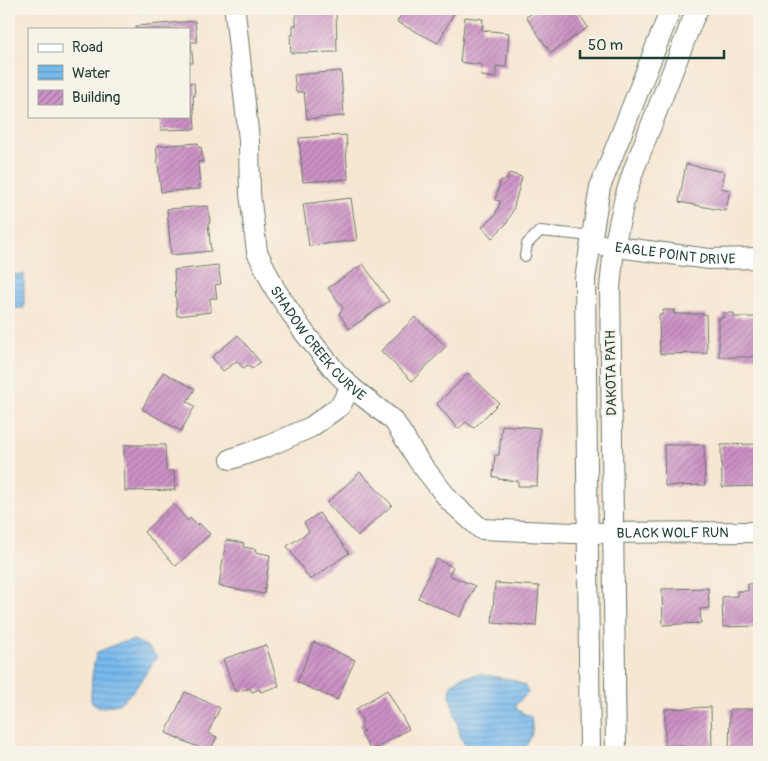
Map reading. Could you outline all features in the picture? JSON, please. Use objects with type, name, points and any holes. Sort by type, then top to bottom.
[{"type":"street","name":"SHADOW CREEK CURVE","points":[[236,9],[249,140],[250,194],[257,252],[275,289],[303,331],[336,372],[351,387],[394,421],[418,460],[449,500],[481,529],[533,532],[587,532]]},
{"type":"street","name":"DAKOTA PATH","points":[[590,752],[585,279],[600,187],[671,9]]},
{"type":"street","name":"DAKOTA PATH","points":[[616,752],[610,288],[614,247],[624,197],[698,9]]},
{"type":"street","name":"EAGLE POINT DRIVE","points":[[592,239],[614,247],[709,259],[759,258]]},
{"type":"street","points":[[231,459],[266,447],[312,427],[340,406],[351,387]]},
{"type":"street","name":"BLACK WOLF RUN","points":[[587,532],[759,532]]},
{"type":"lane","points":[[525,256],[527,244],[540,231],[592,239]]},
{"type":"water","points":[[24,274],[24,308],[9,309],[9,275]]},
{"type":"water","points":[[134,640],[148,647],[157,657],[135,689],[119,704],[99,708],[91,701],[92,676],[97,652],[119,643]]},
{"type":"water","points":[[479,674],[514,680],[525,686],[528,693],[515,706],[519,711],[531,717],[532,732],[530,740],[521,752],[471,752],[468,751],[461,738],[450,696],[451,685],[461,677]]},
{"type":"building","points":[[296,9],[336,9],[337,52],[291,53],[290,35],[293,35],[293,25],[296,25]]},
{"type":"building","points":[[404,9],[456,9],[438,43],[397,22]]},
{"type":"building","points":[[539,9],[575,9],[588,27],[551,53],[526,17]]},
{"type":"building","points":[[465,17],[483,19],[482,30],[509,33],[506,67],[496,66],[496,78],[481,76],[482,65],[460,62]]},
{"type":"building","points":[[195,21],[197,42],[191,42],[193,63],[190,63],[190,28],[136,28],[136,26]]},
{"type":"building","points":[[341,71],[344,116],[307,119],[304,92],[296,92],[294,75]]},
{"type":"building","points":[[190,83],[194,83],[195,129],[161,130],[160,118],[190,118]]},
{"type":"building","points":[[346,135],[348,179],[303,182],[299,138]]},
{"type":"building","points":[[198,143],[199,148],[201,147],[203,162],[198,162],[200,189],[161,192],[156,146]]},
{"type":"building","points":[[686,164],[724,172],[721,188],[730,190],[726,211],[679,202]]},
{"type":"building","points":[[754,167],[759,167],[759,207],[758,207]]},
{"type":"building","points":[[509,173],[522,177],[513,210],[507,223],[492,238],[482,227],[495,215],[500,203],[500,201],[495,200],[501,180],[507,180]]},
{"type":"building","points":[[351,198],[357,240],[309,246],[303,204]]},
{"type":"building","points":[[208,206],[211,251],[171,255],[167,209]]},
{"type":"building","points":[[363,264],[389,301],[349,329],[339,313],[343,308],[328,288]]},
{"type":"building","points":[[218,265],[221,284],[215,285],[217,298],[210,298],[211,312],[177,316],[174,270]]},
{"type":"building","points":[[663,310],[674,310],[674,314],[706,314],[707,353],[660,354],[659,315],[663,314]]},
{"type":"building","points":[[723,313],[734,313],[734,317],[759,317],[759,357],[719,357],[719,318],[723,318]]},
{"type":"building","points":[[415,317],[446,346],[412,381],[381,351]]},
{"type":"building","points":[[238,335],[260,362],[252,369],[248,365],[243,368],[237,361],[223,371],[212,357]]},
{"type":"building","points":[[163,372],[195,389],[187,402],[195,406],[181,431],[142,409]]},
{"type":"building","points":[[468,373],[499,403],[474,428],[466,422],[458,429],[437,404]]},
{"type":"building","points":[[502,425],[540,428],[537,486],[518,486],[518,481],[493,477],[495,455],[499,455]]},
{"type":"building","points":[[759,444],[759,486],[722,487],[721,445]]},
{"type":"building","points":[[124,445],[165,445],[166,471],[174,471],[175,490],[125,491]]},
{"type":"building","points":[[664,445],[704,445],[705,485],[665,486]]},
{"type":"building","points":[[360,472],[392,505],[358,536],[327,503]]},
{"type":"building","points":[[173,504],[188,521],[190,518],[197,525],[199,523],[210,534],[176,566],[144,532]]},
{"type":"building","points":[[319,513],[349,553],[310,580],[287,546],[309,532],[304,523]]},
{"type":"building","points":[[226,540],[244,543],[243,547],[256,549],[255,552],[270,555],[264,594],[219,586]]},
{"type":"building","points":[[436,559],[453,567],[449,575],[475,586],[460,617],[418,598]]},
{"type":"building","points":[[495,583],[539,586],[536,626],[492,623]]},
{"type":"building","points":[[748,584],[759,584],[759,626],[723,627],[722,597],[737,596],[737,591],[748,591]]},
{"type":"building","points":[[708,588],[709,608],[700,609],[701,623],[663,625],[662,589]]},
{"type":"building","points":[[314,642],[355,660],[337,700],[297,682]]},
{"type":"building","points":[[266,645],[279,686],[260,692],[260,689],[252,692],[250,688],[235,692],[223,659]]},
{"type":"building","points":[[387,690],[409,729],[371,751],[361,733],[364,732],[360,725],[363,722],[356,709]]},
{"type":"building","points":[[185,692],[220,708],[208,733],[217,737],[209,752],[166,733]]},
{"type":"building","points":[[711,707],[712,752],[682,752],[682,745],[665,746],[665,709]]},
{"type":"building","points":[[730,709],[759,709],[759,750],[729,752]]}]
